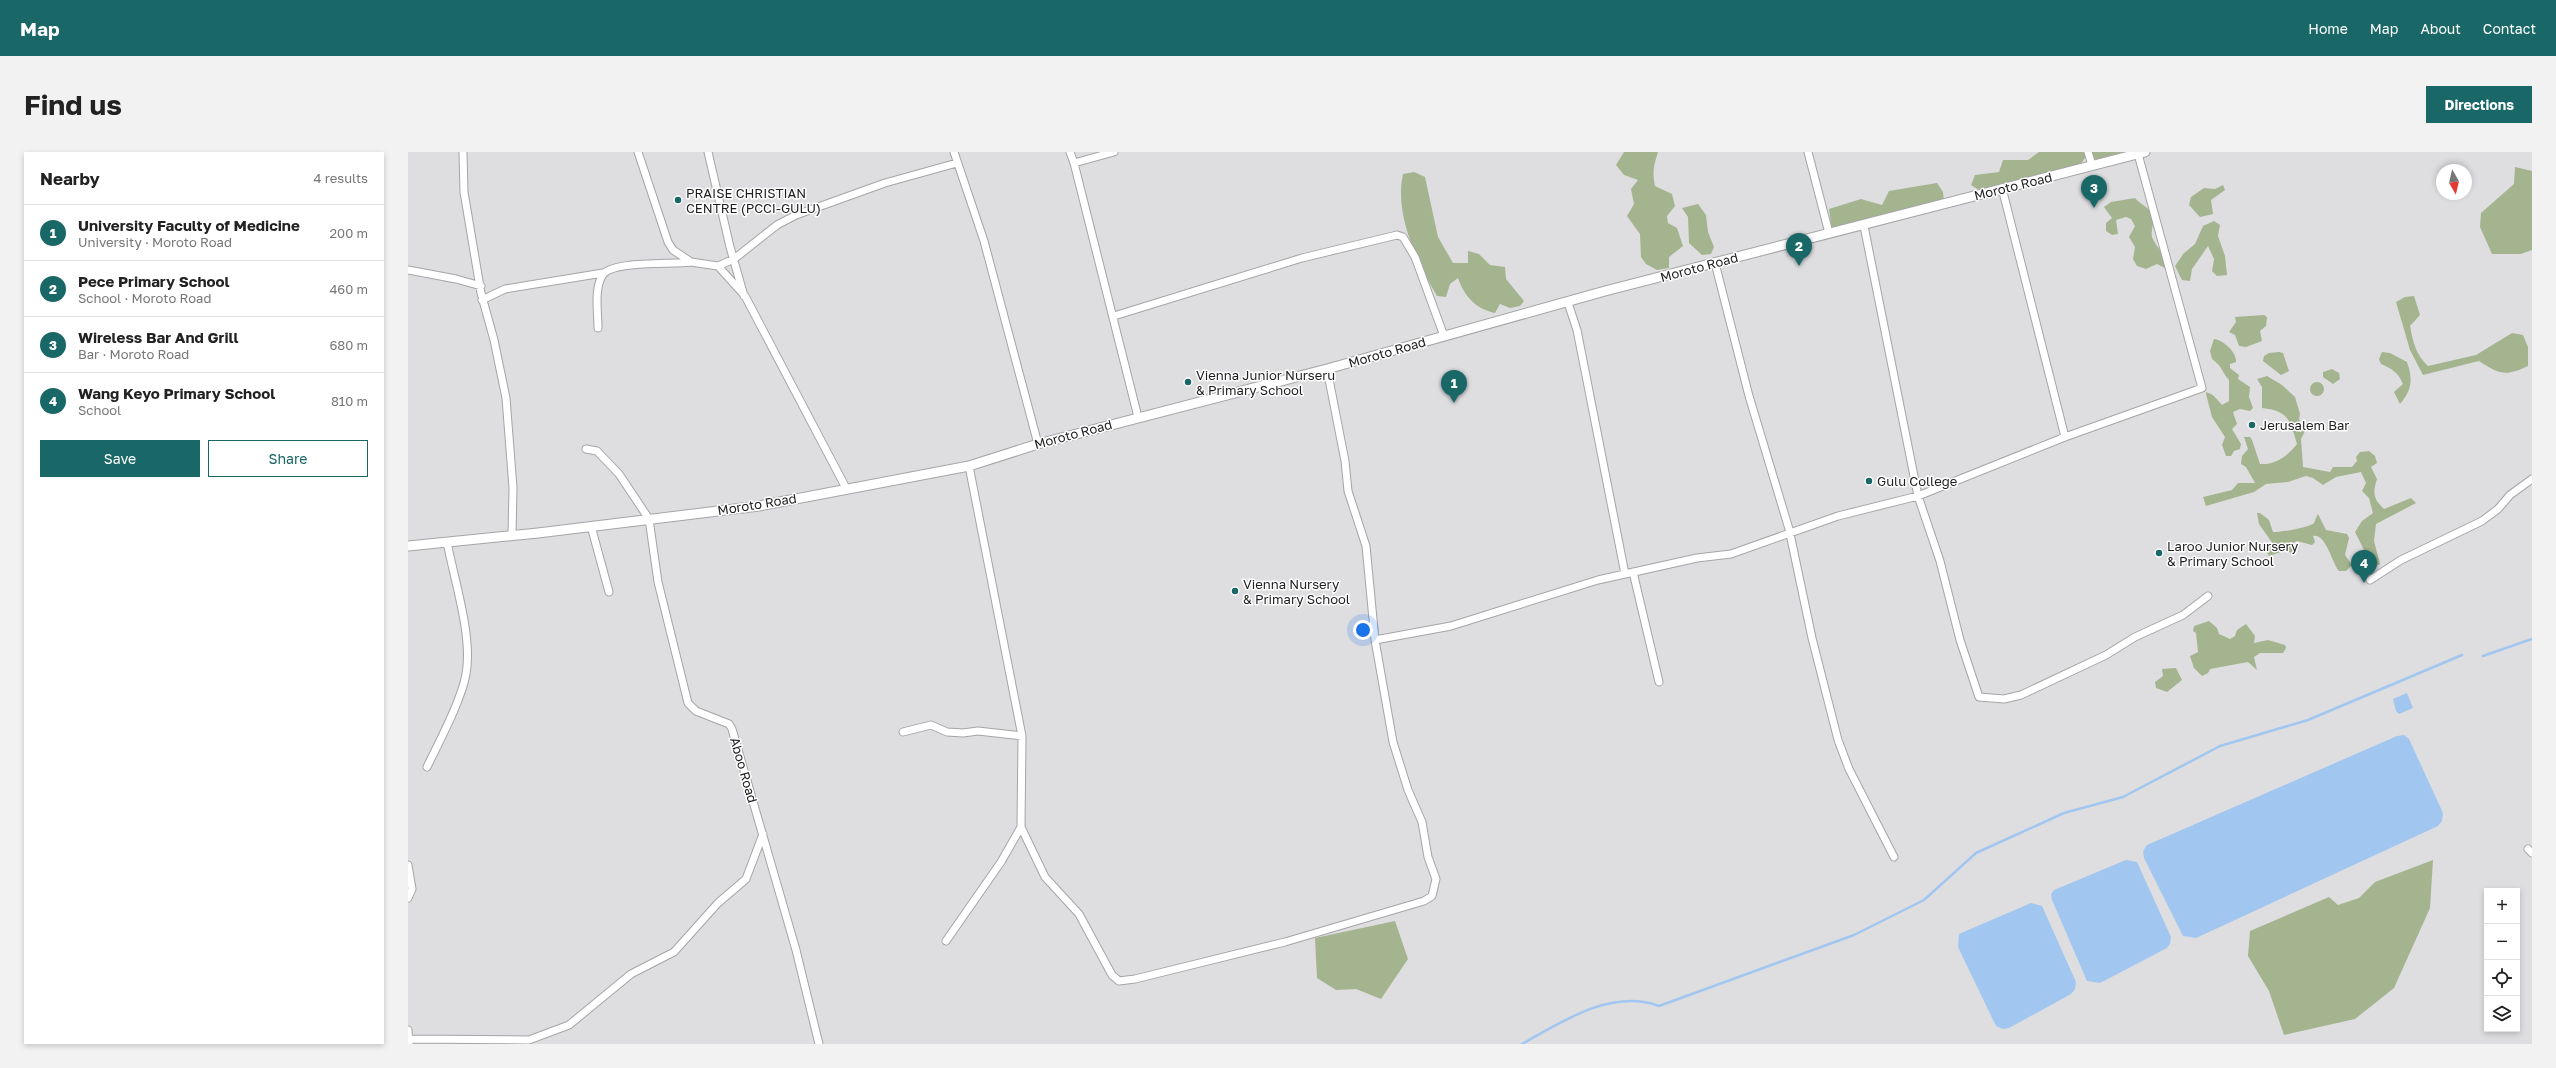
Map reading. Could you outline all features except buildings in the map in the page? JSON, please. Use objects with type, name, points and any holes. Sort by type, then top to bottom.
[{"type":"main road","name":"Moroto Road","points":[[408,546],[512,536],[758,506],[846,488],[969,466],[1038,444],[1138,417],[1327,369],[1715,263],[1829,233],[1864,226],[2002,188],[2141,153]]},
{"type":"street","points":[[462,152],[464,192],[481,286],[482,300],[492,333],[506,398],[513,488],[512,536]]},
{"type":"street","points":[[638,152],[663,234],[673,250],[691,262]]},
{"type":"street","points":[[708,152],[744,296],[846,488]]},
{"type":"street","points":[[954,152],[984,241],[1038,444]]},
{"type":"street","points":[[1070,152],[1114,316],[1138,417]]},
{"type":"street","points":[[1074,163],[1114,152]]},
{"type":"street","points":[[1808,152],[1829,233]]},
{"type":"street","points":[[2088,152],[2092,165]]},
{"type":"street","points":[[1375,640],[1451,626],[1598,580],[1697,558],[1731,554],[1791,535],[1838,516],[1918,496],[2065,437],[2202,388],[2141,153]]},
{"type":"street","points":[[482,300],[505,289],[603,273],[623,265],[671,265],[691,262],[718,266],[734,259],[777,225],[796,215],[885,183],[957,163]]},
{"type":"street","points":[[2002,188],[2065,437]]},
{"type":"street","points":[[1864,226],[1918,496],[1940,561],[1967,663],[1981,698],[2004,699],[2022,695],[2106,655],[2135,637],[2183,615],[2208,596]]},
{"type":"street","points":[[1114,316],[1302,258],[1397,234],[1403,237],[1415,257],[1444,336]]},
{"type":"street","points":[[1715,263],[1749,396],[1791,535],[1812,638],[1838,740],[1849,770],[1894,858]]},
{"type":"street","points":[[718,266],[744,296]]},
{"type":"street","points":[[408,270],[456,279],[481,286]]},
{"type":"street","points":[[598,328],[598,292],[603,273]]},
{"type":"street","points":[[1568,303],[1576,330],[1625,574]]},
{"type":"street","points":[[969,466],[1022,736],[1022,826],[1046,876],[1079,914],[1112,975],[1118,981],[1135,979],[1285,942],[1424,901],[1432,896],[1436,879],[1428,857],[1422,822],[1395,749],[1375,640],[1366,546],[1348,491],[1345,461],[1327,369]]},
{"type":"street","points":[[586,449],[597,451],[619,474],[649,519]]},
{"type":"street","points":[[2370,580],[2401,560],[2482,521],[2498,509],[2510,495],[2532,479]]},
{"type":"street","name":"Aboo Road","points":[[649,519],[658,582],[685,696],[696,711],[729,724],[732,729],[763,833],[819,1044]]},
{"type":"street","points":[[591,526],[609,592]]},
{"type":"street","points":[[427,767],[436,749],[466,673],[466,635],[447,542]]},
{"type":"street","points":[[1633,572],[1659,682]]},
{"type":"street","points":[[903,732],[931,725],[947,732],[963,733],[978,731],[1022,736]]},
{"type":"street","points":[[946,941],[1001,862],[1022,826]]},
{"type":"street","points":[[408,1030],[410,1041],[529,1042],[569,1025],[631,974],[674,952],[718,902],[746,879],[763,833]]},
{"type":"street","points":[[408,864],[412,889],[408,898]]},
{"type":"green space","points":[[1624,152],[1658,152],[1654,169],[1655,186],[1672,194],[1675,206],[1667,216],[1668,223],[1677,228],[1683,246],[1669,257],[1669,268],[1657,270],[1646,264],[1641,257],[1640,234],[1627,216],[1634,204],[1631,189],[1638,180],[1624,175],[1616,165]]},
{"type":"green space","points":[[2039,152],[2144,152],[2106,160],[2085,158],[2080,165],[1979,190],[1971,185],[1975,175],[1999,172],[2003,160],[2028,160]]},
{"type":"green space","points":[[2515,167],[2532,171],[2532,250],[2521,254],[2492,254],[2480,227],[2481,213],[2514,184]]},
{"type":"green space","points":[[1414,172],[1425,177],[1438,237],[1453,263],[1468,263],[1468,251],[1479,254],[1490,265],[1505,267],[1506,279],[1524,301],[1520,306],[1510,308],[1500,304],[1495,313],[1488,311],[1477,305],[1467,296],[1458,278],[1450,284],[1446,297],[1437,296],[1429,283],[1415,253],[1409,237],[1402,205],[1401,189],[1403,174]]},
{"type":"green space","points":[[1937,183],[1943,192],[1944,204],[1832,230],[1829,209],[1861,199],[1882,205],[1889,191]]},
{"type":"green space","points":[[2223,185],[2225,190],[2211,200],[2213,214],[2200,217],[2189,205],[2191,197],[2204,188],[2215,189]]},
{"type":"green space","points":[[2135,198],[2149,210],[2153,219],[2152,237],[2165,259],[2165,268],[2157,264],[2146,269],[2137,266],[2133,259],[2135,247],[2129,237],[2135,226],[2131,219],[2126,217],[2116,220],[2118,234],[2112,235],[2106,231],[2106,223],[2112,218],[2104,207],[2111,202]]},
{"type":"green space","points":[[1698,204],[1706,215],[1708,232],[1714,247],[1711,254],[1702,255],[1689,243],[1688,217],[1682,208]]},
{"type":"green space","points":[[2214,221],[2220,225],[2218,236],[2225,256],[2227,275],[2217,276],[2212,271],[2214,259],[2208,246],[2192,269],[2190,281],[2182,280],[2175,266],[2184,253],[2195,244],[2203,226]]},
{"type":"green space","points":[[2414,296],[2420,315],[2410,326],[2411,332],[2418,353],[2428,366],[2476,355],[2512,333],[2523,335],[2528,347],[2528,366],[2508,373],[2492,369],[2479,361],[2423,375],[2410,350],[2396,302],[2405,297]]},
{"type":"green space","points":[[2264,315],[2267,317],[2266,326],[2260,331],[2262,341],[2246,347],[2239,346],[2235,335],[2229,332],[2236,322],[2235,317]]},
{"type":"green space","points":[[2214,339],[2225,344],[2232,351],[2236,358],[2236,362],[2230,364],[2230,368],[2239,375],[2238,379],[2250,387],[2249,397],[2253,408],[2250,411],[2240,409],[2233,412],[2237,424],[2232,429],[2241,444],[2240,449],[2234,451],[2231,456],[2226,456],[2222,445],[2225,437],[2212,417],[2206,394],[2206,392],[2213,395],[2222,405],[2229,401],[2229,380],[2218,364],[2212,359],[2210,351]]},
{"type":"green space","points":[[2382,352],[2390,353],[2407,362],[2411,379],[2407,394],[2400,404],[2394,392],[2403,384],[2394,371],[2381,364],[2379,359]]},
{"type":"green space","points":[[2269,353],[2283,353],[2289,371],[2281,375],[2263,361],[2264,356]]},
{"type":"green space","points":[[2332,369],[2339,373],[2340,379],[2333,384],[2323,377],[2323,372]]},
{"type":"green space","points":[[2267,376],[2282,385],[2295,397],[2300,414],[2299,419],[2305,431],[2301,439],[2303,467],[2330,472],[2333,467],[2352,467],[2357,461],[2356,457],[2360,452],[2369,451],[2375,456],[2377,463],[2371,467],[2377,479],[2374,492],[2375,496],[2384,509],[2411,498],[2416,503],[2376,524],[2374,541],[2380,564],[2376,566],[2368,558],[2355,532],[2362,521],[2373,513],[2369,498],[2362,491],[2366,483],[2361,472],[2336,477],[2323,485],[2313,478],[2306,476],[2288,482],[2266,484],[2254,492],[2206,506],[2203,497],[2232,490],[2238,483],[2255,483],[2246,467],[2241,464],[2242,456],[2248,449],[2244,437],[2250,437],[2252,440],[2260,464],[2271,463],[2281,459],[2297,444],[2287,418],[2283,414],[2271,409],[2262,408],[2262,387],[2257,379]]},
{"type":"green space","points":[[2317,382],[2322,384],[2324,389],[2322,394],[2317,396],[2312,394],[2310,389],[2312,384]]},
{"type":"green space","points":[[2257,513],[2260,513],[2269,520],[2273,532],[2312,525],[2318,514],[2326,530],[2347,534],[2349,538],[2345,555],[2352,565],[2346,571],[2339,571],[2322,539],[2318,536],[2313,536],[2315,542],[2312,545],[2297,541],[2291,544],[2293,553],[2284,551],[2269,556],[2265,549],[2273,544],[2259,524]]},
{"type":"green space","points":[[2209,621],[2217,628],[2219,634],[2230,639],[2235,636],[2237,630],[2246,624],[2255,636],[2254,643],[2268,640],[2285,645],[2286,648],[2283,653],[2260,653],[2254,657],[2257,670],[2248,662],[2210,669],[2208,673],[2202,676],[2194,668],[2190,656],[2198,652],[2196,633],[2193,631],[2194,626]]},
{"type":"green space","points":[[2176,668],[2182,680],[2167,692],[2156,688],[2155,682],[2163,676],[2162,669]]},
{"type":"green space","points":[[2433,860],[2430,908],[2394,988],[2355,1019],[2284,1035],[2269,991],[2248,956],[2250,931],[2329,897],[2338,905],[2359,898],[2375,882]]},
{"type":"green space","points":[[1395,921],[1408,959],[1381,999],[1356,989],[1336,990],[1317,978],[1315,938]]},
{"type":"water","points":[[2407,693],[2413,708],[2399,714],[2396,711],[2393,699]]},
{"type":"water","points":[[2404,735],[2409,739],[2443,813],[2442,821],[2438,826],[2196,938],[2183,936],[2144,858],[2143,851],[2147,845],[2397,736]]},
{"type":"water","points":[[2126,860],[2137,862],[2171,937],[2170,944],[2167,948],[2100,983],[2087,981],[2052,900],[2051,894],[2054,890]]},
{"type":"water","points":[[2031,903],[2042,906],[2076,982],[2075,989],[2071,994],[2009,1028],[2003,1029],[1996,1026],[1958,947],[1959,934]]},
{"type":"waterway","points":[[2483,656],[2532,639]]},
{"type":"waterway","points":[[1522,1044],[1553,1026],[1605,1004],[1623,1001],[1641,1002],[1659,1006],[1854,935],[1924,900],[1976,853],[2064,813],[2123,797],[2220,746],[2308,720],[2462,655]]},
{"type":"place","name":"PRAISE CHRISTIAN CENTRE (PCCI-GULU)","points":[[678,200]]},
{"type":"place","name":"Wireless Bar And Grill","points":[[2094,208]]},
{"type":"place","name":"Pece Primary School","points":[[1799,266]]},
{"type":"place","name":"Vienna Junior Nurseru & Primary School","points":[[1188,382]]},
{"type":"place","name":"University Faculty of Medicine","points":[[1454,403]]},
{"type":"place","name":"Jerusalem Bar","points":[[2252,425]]},
{"type":"place","name":"Gulu College","points":[[1869,481]]},
{"type":"place","name":"Laroo Junior Nursery & Primary School","points":[[2159,553]]},
{"type":"place","name":"Wang Keyo Primary School","points":[[2364,583]]},
{"type":"place","name":"Vienna Nursery & Primary School","points":[[1235,591]]}]
